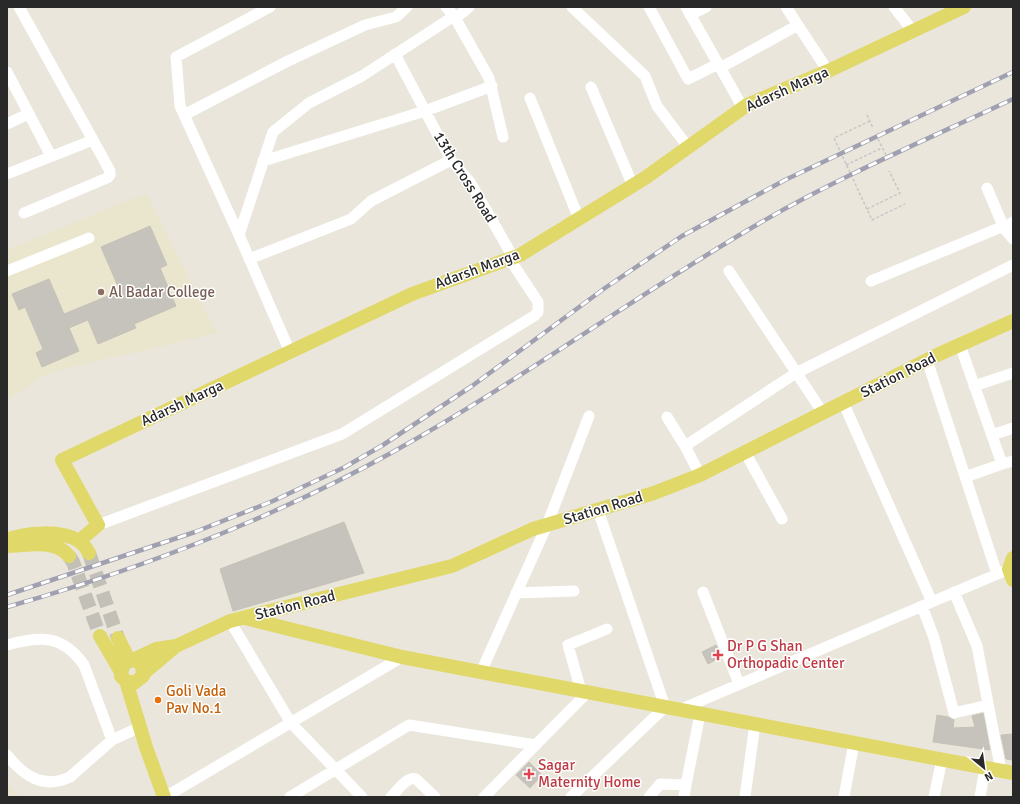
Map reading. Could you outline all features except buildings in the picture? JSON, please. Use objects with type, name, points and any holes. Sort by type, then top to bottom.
[{"type":"main road","name":"Adarsh Marga","points":[[98,525],[62,460],[412,294],[511,258],[579,219],[632,186],[742,108],[828,71],[964,7]]},
{"type":"main road","name":"Station Road","points":[[176,646],[230,621],[452,566],[533,529],[654,492],[700,475],[927,360],[1013,322]]},
{"type":"main road","points":[[79,541],[98,525]]},
{"type":"main road","points":[[7,540],[38,534],[58,534],[79,541],[89,553]]},
{"type":"main road","points":[[7,546],[35,544],[55,546],[60,548],[69,556]]},
{"type":"main road","points":[[244,618],[402,658],[1007,772]]},
{"type":"main road","points":[[100,636],[124,677],[154,772],[165,797]]},
{"type":"main road","points":[[118,638],[131,660],[142,665],[139,724]]},
{"type":"main road","points":[[124,677],[123,664],[156,649],[176,646]]},
{"type":"main road","points":[[124,677],[134,683],[176,646]]},
{"type":"street","points":[[19,7],[110,171],[110,175],[107,178],[24,213]]},
{"type":"street","points":[[270,7],[176,56],[180,106],[239,235],[290,352]]},
{"type":"street","points":[[184,115],[288,61],[365,25],[396,17],[407,7]]},
{"type":"street","points":[[446,7],[455,17],[492,86],[503,137]]},
{"type":"street","points":[[239,235],[273,132],[309,103],[362,76],[469,7]]},
{"type":"street","points":[[572,7],[645,76],[657,106],[688,147]]},
{"type":"street","points":[[649,7],[688,79],[719,66],[798,25]]},
{"type":"street","points":[[706,7],[688,11],[742,108]]},
{"type":"street","points":[[786,7],[828,71]]},
{"type":"street","points":[[894,7],[913,31]]},
{"type":"street","name":"13th Cross Road","points":[[98,525],[342,434],[534,316],[538,312],[538,302],[511,258],[470,182],[451,160],[395,54]]},
{"type":"street","points":[[7,72],[51,156]]},
{"type":"street","points":[[263,161],[425,111],[492,86]]},
{"type":"street","points":[[591,87],[632,186]]},
{"type":"street","points":[[530,98],[579,219]]},
{"type":"street","points":[[7,124],[28,114]]},
{"type":"street","points":[[7,174],[93,140]]},
{"type":"street","points":[[249,259],[350,219],[371,201],[451,160]]},
{"type":"street","points":[[987,188],[1008,225],[1013,239]]},
{"type":"street","points":[[871,281],[1008,225]]},
{"type":"street","points":[[7,271],[89,238]]},
{"type":"street","points":[[685,446],[796,373],[1013,265]]},
{"type":"street","points":[[729,271],[823,412]]},
{"type":"street","points":[[960,345],[1002,464]]},
{"type":"street","points":[[680,710],[1008,570],[965,478],[927,360]]},
{"type":"street","points":[[974,386],[1013,373]]},
{"type":"street","points":[[843,402],[927,604],[934,638],[954,713],[988,706]]},
{"type":"street","points":[[481,672],[546,525],[589,416]]},
{"type":"street","points":[[667,417],[685,446],[700,475]]},
{"type":"street","points":[[992,435],[1013,428]]},
{"type":"street","points":[[745,452],[782,519]]},
{"type":"street","points":[[965,478],[1013,461]]},
{"type":"street","points":[[571,797],[665,707],[598,510]]},
{"type":"street","points":[[516,593],[574,591]]},
{"type":"street","points":[[703,592],[739,684]]},
{"type":"street","points":[[954,592],[977,646],[988,706],[1007,772]]},
{"type":"street","points":[[230,621],[291,722],[362,797]]},
{"type":"street","points":[[484,797],[536,745],[585,692],[568,645],[607,629]]},
{"type":"street","points":[[7,645],[30,639],[49,638],[65,646],[79,657],[84,665],[112,740]]},
{"type":"street","points":[[165,797],[402,658]]},
{"type":"street","points":[[684,797],[700,714]]},
{"type":"street","points":[[7,755],[22,772],[29,777],[38,780],[64,780],[70,777],[112,740],[139,724]]},
{"type":"street","points":[[745,797],[755,724]]},
{"type":"street","points":[[291,797],[409,725],[536,745]]},
{"type":"street","points":[[844,797],[854,743]]},
{"type":"street","points":[[934,797],[942,760]]},
{"type":"street","points":[[980,797],[985,768]]},
{"type":"street","points":[[391,797],[408,780],[413,778],[416,779],[435,797]]},
{"type":"street","points":[[649,797],[660,784],[686,785]]},
{"type":"path","points":[[867,116],[873,128]]},
{"type":"path","points":[[870,121],[834,138],[872,220],[905,204]]},
{"type":"path","points":[[878,139],[886,155]]},
{"type":"path","points":[[846,164],[882,148]]},
{"type":"path","points":[[867,209],[900,193],[889,171]]},
{"type":"shaded area","name":"Al Badar College","points":[[146,193],[217,333],[48,373],[7,401],[7,250]]},
{"type":"shaded area","points":[[7,784],[17,797],[7,797]]},
{"type":"tunnel","points":[[89,553],[118,638]]},
{"type":"tunnel","points":[[69,556],[73,562],[100,636]]},
{"type":"railway","points":[[7,595],[195,532],[273,501],[345,467],[383,445],[472,386],[605,288],[682,236],[785,180],[1013,72]]},
{"type":"railway","points":[[7,607],[106,576],[204,541],[299,500],[345,477],[391,453],[483,399],[662,283],[784,209],[882,160],[1013,99]]},
{"type":"place","name":"Al Badar College","points":[[101,292]]},
{"type":"place","name":"Dr P G Shan Orthopadic Center","points":[[718,655]]},
{"type":"place","name":"Goli Vada Pav No.1","points":[[158,700]]},
{"type":"place","name":"Sagar Maternity Home","points":[[529,774]]}]
